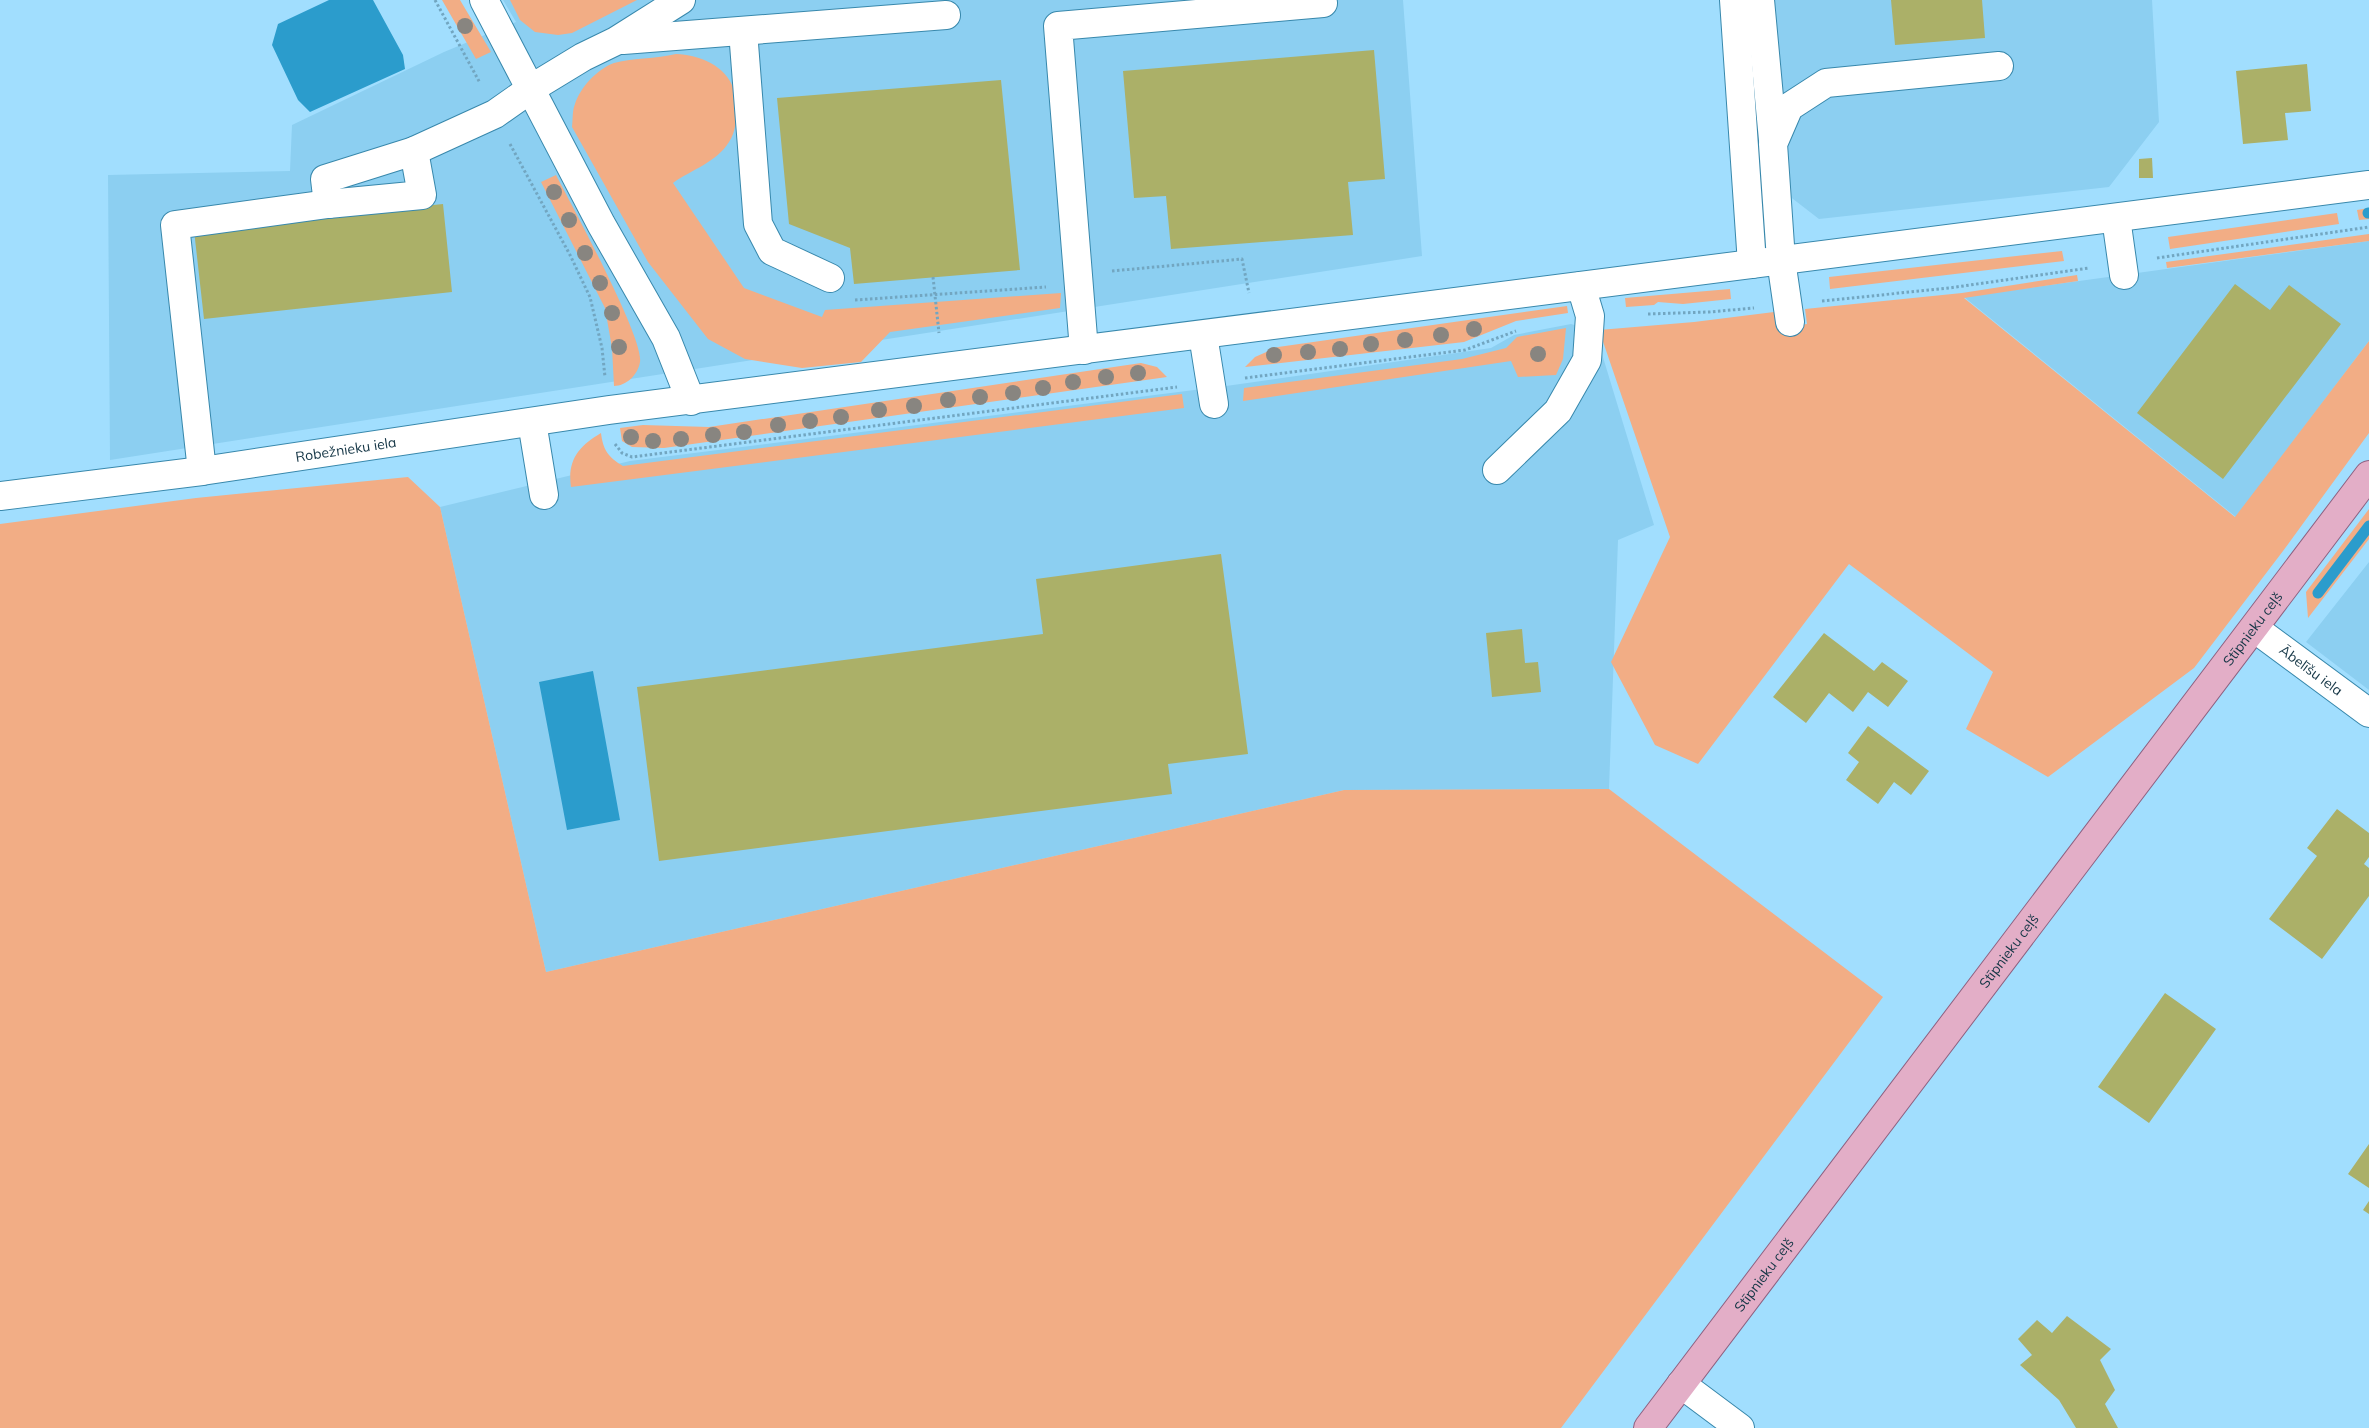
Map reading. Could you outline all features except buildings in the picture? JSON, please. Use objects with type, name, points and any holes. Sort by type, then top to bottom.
[{"type":"main road","name":"Stīpnieku ceļš","points":[[1648,1428],[2369,475]]},
{"type":"street","points":[[484,0],[532,88],[601,224],[666,338],[691,401]]},
{"type":"street","points":[[328,204],[325,179],[414,151],[495,114],[532,88],[583,57],[616,41],[681,0]]},
{"type":"street","points":[[1734,0],[1752,264]]},
{"type":"street","points":[[1760,0],[1781,260],[1789,313]]},
{"type":"street","points":[[1084,350],[1058,26],[1323,3]]},
{"type":"street","points":[[616,41],[946,15]]},
{"type":"street","points":[[743,30],[758,224],[772,251],[830,278]]},
{"type":"street","points":[[1773,144],[1789,107],[1826,84],[1999,66]]},
{"type":"street","points":[[202,471],[174,225],[328,204],[422,195],[414,151]]},
{"type":"street","name":"Robežnieku iela","points":[[0,496],[202,471],[532,422],[691,401],[2369,185]]},
{"type":"street","points":[[2116,218],[2123,269]]},
{"type":"street","points":[[1497,470],[1558,411],[1587,360],[1590,316],[1581,286]]},
{"type":"street","points":[[1203,335],[1211,393]]},
{"type":"street","points":[[532,422],[544,495]]},
{"type":"street","name":"Ābelīšu iela","points":[[2254,628],[2368,712]]},
{"type":"street","points":[[1681,1384],[1740,1428]]},
{"type":"path","points":[[435,0],[468,59],[590,297],[602,348],[604,376]]},
{"type":"path","points":[[1590,316],[1709,312],[1789,313],[1949,288],[2123,269],[2369,228]]},
{"type":"path","points":[[933,277],[943,368]]},
{"type":"path","points":[[614,438],[615,444],[622,453],[632,457],[1211,393],[1465,350],[1524,328]]},
{"type":"shaded area","points":[[329,0],[373,0],[403,55],[405,69],[310,112],[298,100],[272,45],[278,24]]},
{"type":"shaded area","points":[[442,0],[460,0],[491,52],[476,59]]},
{"type":"shaded area","points":[[503,0],[1403,0],[1422,256],[110,460],[108,175],[290,171],[292,125],[444,52],[516,22]]},
{"type":"shaded area","points":[[510,0],[637,0],[572,33],[558,35],[535,32],[520,20]]},
{"type":"shaded area","points":[[1768,0],[2152,0],[2159,122],[2109,187],[1819,219],[1784,192]]},
{"type":"shaded area","points":[[676,54],[702,59],[711,63],[725,74],[735,92],[736,122],[729,142],[718,155],[673,183],[744,288],[822,317],[825,310],[1061,293],[1060,308],[890,332],[861,362],[802,368],[745,359],[708,339],[648,262],[572,127],[573,110],[577,98],[590,80],[601,70],[620,61]]},
{"type":"shaded area","points":[[556,175],[605,270],[631,327],[638,348],[640,362],[637,371],[631,379],[618,386],[614,386],[612,348],[605,308],[541,182]]},
{"type":"shaded area","points":[[2369,208],[2369,219],[2359,220],[2357,210]]},
{"type":"shaded area","points":[[2337,213],[2339,224],[2170,249],[2168,237]]},
{"type":"shaded area","points":[[2369,234],[2369,241],[2167,268],[2166,262]]},
{"type":"shaded area","points":[[2369,241],[2369,341],[2236,517],[1964,297]]},
{"type":"shaded area","points":[[2062,251],[2064,261],[1830,289],[1829,277]]},
{"type":"shaded area","points":[[2077,275],[2078,281],[1964,298],[2235,517],[2369,341],[2369,433],[2283,551],[2194,668],[2048,777],[1966,729],[1993,672],[1849,564],[1698,764],[1655,745],[1611,662],[1670,537],[1599,330],[1694,322],[1774,312],[1778,328],[1807,324],[1805,309],[1962,293]]},
{"type":"shaded area","points":[[1730,289],[1731,299],[1683,304],[1658,302],[1654,305],[1626,307],[1625,298]]},
{"type":"shaded area","points":[[1567,306],[1568,313],[1516,321],[1464,342],[1245,367],[1255,357],[1278,347]]},
{"type":"shaded area","points":[[1571,324],[1595,331],[1654,525],[1618,540],[1609,789],[1344,790],[546,972],[440,507],[630,461],[1226,386],[1491,348],[1514,335]]},
{"type":"shaded area","points":[[1566,328],[1563,359],[1556,375],[1518,377],[1511,361],[1243,401],[1244,388],[1462,359],[1506,348],[1517,337]]},
{"type":"shaded area","points":[[1141,363],[1157,367],[1167,377],[664,448],[632,447],[622,441],[620,428],[643,425],[709,427]]},
{"type":"shaded area","points":[[1182,394],[1184,408],[571,487],[571,469],[576,455],[586,443],[601,433],[607,453],[623,466]]},
{"type":"shaded area","points":[[408,477],[440,507],[546,972],[1344,790],[1609,789],[1883,997],[1561,1428],[0,1428],[0,524],[196,498]]},
{"type":"shaded area","points":[[2369,509],[2369,539],[2308,618],[2306,592]]},
{"type":"shaded area","points":[[2369,562],[2369,690],[2306,642]]},
{"type":"shaded area","points":[[593,671],[620,820],[567,830],[539,682]]},
{"type":"waterway","points":[[2318,593],[2369,526]]}]
